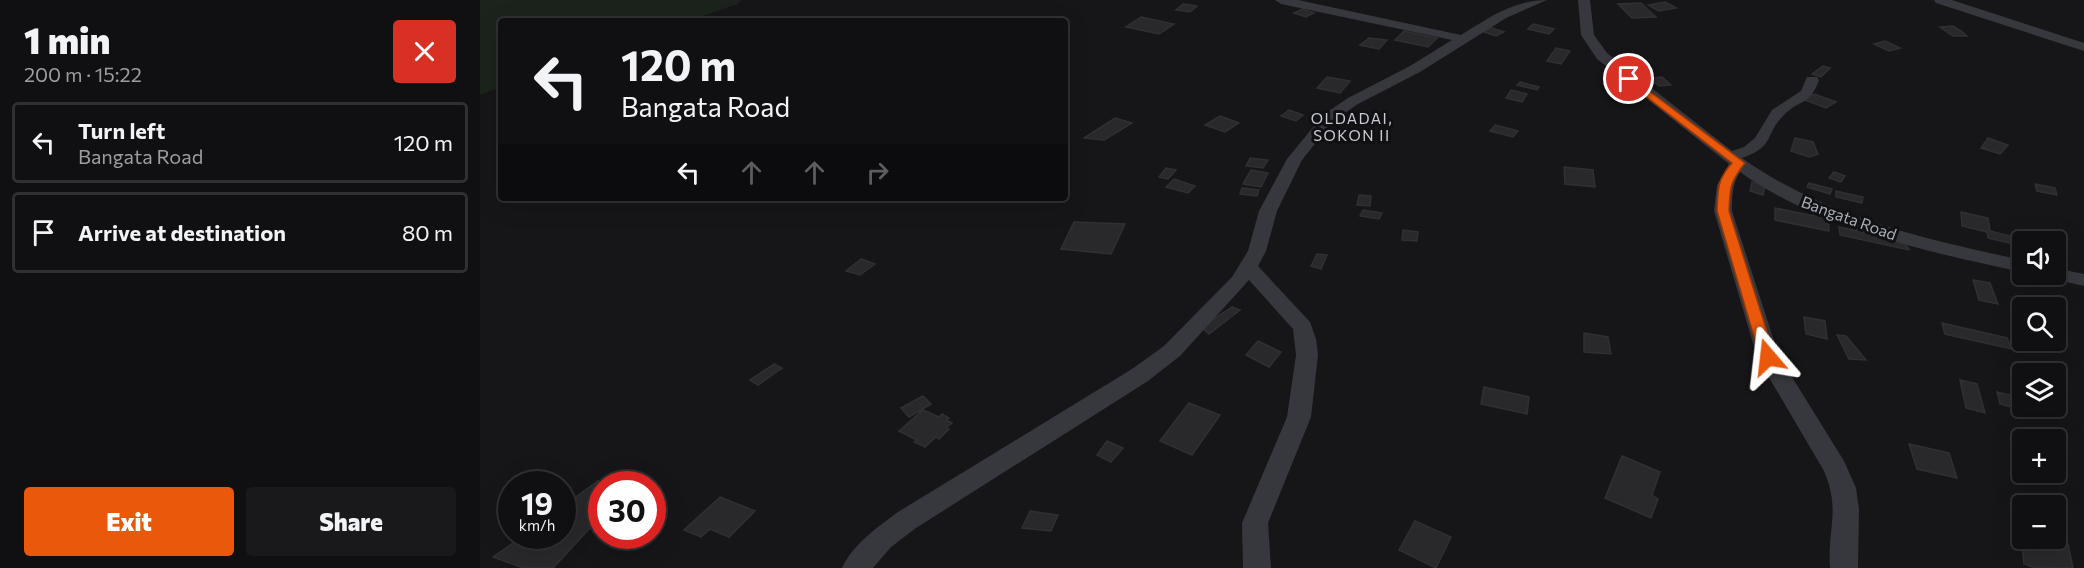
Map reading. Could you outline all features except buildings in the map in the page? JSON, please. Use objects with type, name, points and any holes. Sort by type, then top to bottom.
[{"type":"street","points":[[1281,0],[1463,39]]},
{"type":"street","points":[[856,568],[882,538],[907,520],[1159,361],[1229,293],[1248,267],[1257,251],[1268,211],[1295,159],[1328,118],[1353,100],[1415,69],[1502,15],[1541,0]]},
{"type":"street","name":"Bangata Road","points":[[1584,0],[1586,35],[1592,47],[1620,72],[1765,181],[1825,212],[1937,248],[2012,264]]},
{"type":"street","points":[[1940,0],[2084,47]]},
{"type":"street","points":[[1812,80],[1807,93],[1777,113],[1761,141],[1735,160],[1724,186],[1723,211],[1768,357],[1835,468],[1841,482],[1846,500],[1841,551],[1844,568]]},
{"type":"street","points":[[1248,267],[1303,327],[1307,355],[1299,417],[1270,483],[1256,523],[1257,568]]},
{"type":"street","points":[[2066,276],[2084,280]]},
{"type":"shaded area","points":[[480,0],[741,0],[737,4],[697,18],[498,18],[498,88],[480,95]]},
{"type":"district","name":"OLDADAI, SOKON II","points":[[1352,128]]},
{"type":"route","points":[[1629,79],[1739,163],[1727,176],[1724,186],[1723,211],[1768,357]]}]
